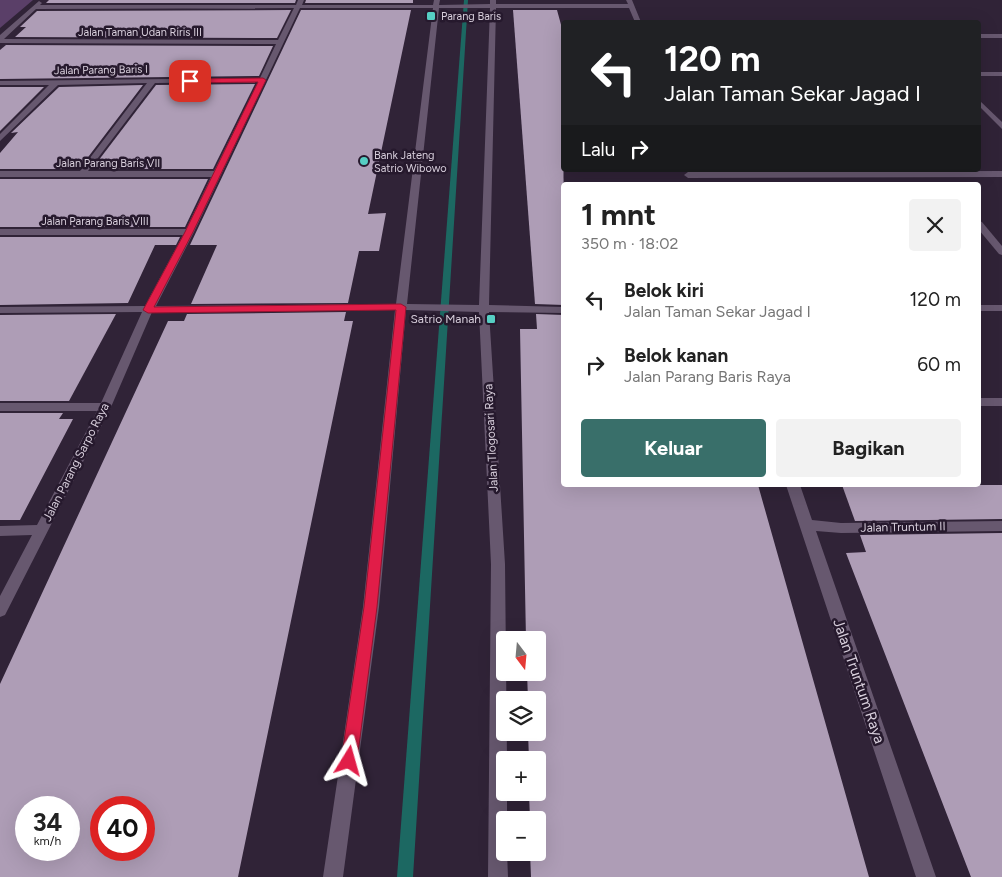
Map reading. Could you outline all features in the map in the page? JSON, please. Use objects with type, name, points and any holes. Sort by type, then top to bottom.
[{"type":"street","points":[[0,40],[42,0]]},
{"type":"street","points":[[34,7],[299,4],[439,5],[475,8],[493,4],[630,3],[637,20]]},
{"type":"street","name":"Jalan Parang Sarpo Raya","points":[[0,611],[104,407],[148,310],[189,232],[215,174],[299,4]]},
{"type":"street","name":"Jalan Tlogosari Raya","points":[[493,4],[484,309],[498,564],[498,877]]},
{"type":"street","points":[[333,877],[371,607],[407,307],[439,5]]},
{"type":"street","points":[[981,36],[1002,36]]},
{"type":"street","name":"Jalan Taman Udan Riris III","points":[[0,40],[281,42]]},
{"type":"street","points":[[981,74],[1002,74]]},
{"type":"street","name":"Jalan Parang Baris I","points":[[0,83],[263,80]]},
{"type":"street","points":[[82,174],[153,81]]},
{"type":"street","points":[[0,139],[56,82]]},
{"type":"street","points":[[981,104],[1002,127]]},
{"type":"street","points":[[687,172],[939,172],[1002,174]]},
{"type":"street","points":[[939,172],[947,182]]},
{"type":"street","name":"Jalan Parang Baris VII","points":[[0,174],[215,174]]},
{"type":"street","name":"Jalan Parang Baris VIII","points":[[0,232],[189,232]]},
{"type":"street","points":[[983,235],[1002,235]]},
{"type":"street","points":[[983,235],[1002,252]]},
{"type":"street","points":[[0,310],[407,307],[561,310]]},
{"type":"street","points":[[981,308],[1002,308]]},
{"type":"street","points":[[981,402],[1002,402]]},
{"type":"street","points":[[0,407],[104,407]]},
{"type":"street","name":"Jalan Truntum Raya","points":[[793,487],[926,877]]},
{"type":"street","name":"Jalan Truntum II","points":[[805,525],[842,528],[1002,526]]},
{"type":"street","points":[[0,530],[41,530]]},
{"type":"shaded area","points":[[0,0],[33,0],[0,28]]},
{"type":"building","points":[[49,0],[296,0],[295,3],[46,3]]},
{"type":"building","points":[[306,0],[413,0],[413,3],[305,3]]},
{"type":"building","points":[[291,10],[277,38],[15,37],[26,27],[20,27],[37,11]]},
{"type":"building","points":[[301,10],[411,10],[368,214],[386,213],[379,251],[359,251],[348,303],[191,304],[217,245],[190,245]]},
{"type":"building","points":[[513,10],[557,10],[561,25],[561,172],[564,172],[564,182],[561,182],[561,305],[535,304]]},
{"type":"building","points":[[6,45],[273,46],[259,76],[0,79],[0,50]]},
{"type":"building","points":[[255,84],[213,169],[92,169],[156,85]]},
{"type":"building","points":[[143,85],[79,169],[0,169],[0,153],[18,132],[11,133],[59,87]]},
{"type":"building","points":[[0,87],[44,87],[0,131]]},
{"type":"building","points":[[0,179],[208,179],[185,227],[0,227]]},
{"type":"building","points":[[0,237],[180,237],[176,245],[155,245],[128,303],[0,305]]},
{"type":"building","points":[[346,312],[344,321],[353,321],[238,877],[0,877],[0,684],[168,321],[184,321],[187,314]]},
{"type":"building","points":[[116,314],[69,401],[0,401],[0,315]]},
{"type":"building","points":[[536,314],[561,315],[561,487],[759,487],[869,877],[531,877],[530,861],[546,861],[546,811],[530,811],[529,801],[546,801],[546,751],[529,751],[528,741],[546,741],[546,691],[528,691],[527,681],[546,681],[546,631],[526,631],[520,329],[537,329]]},
{"type":"building","points":[[0,413],[63,413],[59,419],[73,419],[20,520],[0,520]]},
{"type":"building","points":[[981,485],[1002,485],[1002,519],[855,521],[843,487],[981,487]]},
{"type":"building","points":[[1002,533],[1002,877],[971,877],[846,553],[866,552],[860,535]]},
{"type":"waterway","points":[[405,877],[466,0]]},
{"type":"place","name":"Parang Baris","points":[[431,16]]},
{"type":"place","name":"Bank Jateng Satrio Wibowo","points":[[364,161]]},
{"type":"place","name":"Satrio Manah","points":[[491,319]]},
{"type":"route","points":[[190,81],[263,80],[215,174],[189,232],[148,310],[401,307],[371,607],[349,761]]}]
